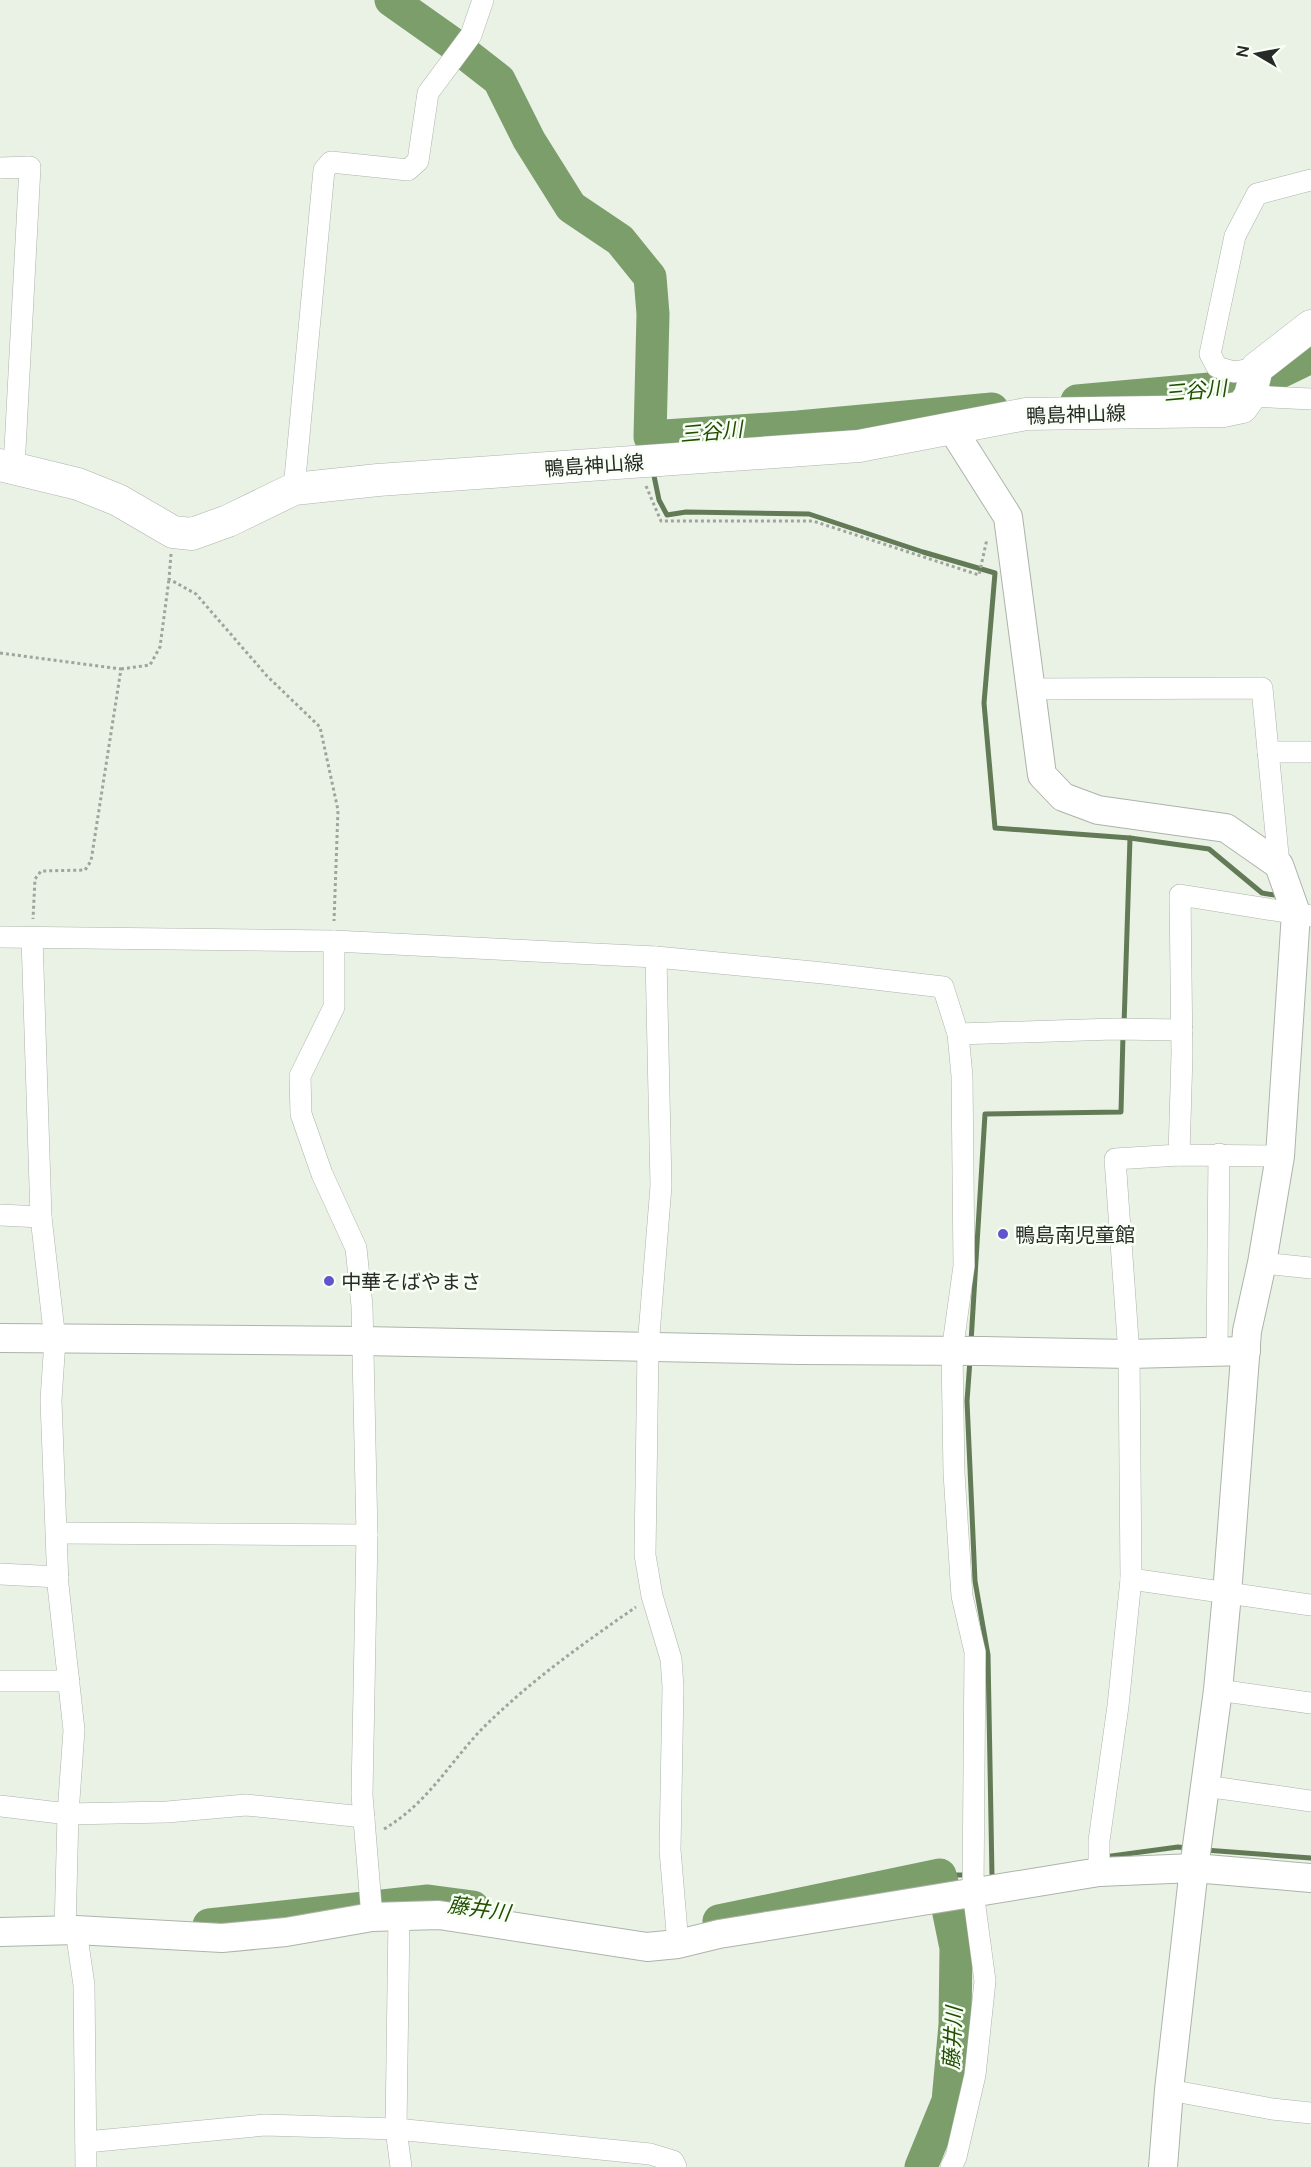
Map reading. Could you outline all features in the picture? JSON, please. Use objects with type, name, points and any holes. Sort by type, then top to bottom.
[{"type":"main road","name":"鴨島神山線","points":[[172,532],[192,534],[228,521],[294,489],[378,480],[859,446],[1026,414],[1223,411],[1242,407],[1253,383],[1311,326]]},
{"type":"main road","points":[[7,467],[78,484],[118,500],[172,532]]},
{"type":"street","points":[[294,489],[324,170],[331,162],[408,170],[418,161],[428,93],[471,35],[483,0]]},
{"type":"street","points":[[0,168],[30,167],[7,467]]},
{"type":"street","points":[[1311,180],[1257,194],[1235,236],[1210,354],[1217,367],[1234,372],[1253,383],[1311,399]]},
{"type":"street","points":[[951,427],[1008,517],[1042,775],[1064,796],[1098,810],[1226,828],[1293,895]]},
{"type":"street","points":[[1030,689],[1262,688],[1268,752],[1293,895],[1280,1156],[1245,1351],[1218,1690],[1196,1855],[1169,2090],[1163,2167]]},
{"type":"street","points":[[1268,752],[1311,752]]},
{"type":"street","points":[[1179,1155],[1182,1030],[1180,896],[1293,895]]},
{"type":"street","points":[[0,937],[334,941],[656,957],[943,987],[958,1034],[962,1076],[967,1351],[954,1473],[962,1596],[975,1653],[973,1892],[985,1981],[975,2075],[956,2157],[951,2167]]},
{"type":"street","points":[[32,938],[41,1217],[54,1340],[51,1400],[58,1577],[74,1730],[68,1814],[68,1924],[84,1985],[86,2167]]},
{"type":"street","points":[[334,941],[334,1008],[300,1076],[301,1114],[322,1174],[356,1248],[363,1341],[367,1534],[362,1795],[379,1911],[392,2129],[401,2167]]},
{"type":"street","points":[[656,957],[661,1186],[648,1347],[645,1555],[652,1596],[672,1668],[670,1850],[677,1936]]},
{"type":"street","points":[[958,1034],[1123,1029],[1182,1030]]},
{"type":"street","points":[[1099,1872],[1099,1841],[1118,1706],[1131,1579],[1129,1354],[1115,1159],[1219,1154],[1280,1156]]},
{"type":"street","points":[[1217,1351],[1219,1154]]},
{"type":"street","points":[[0,1215],[41,1217]]},
{"type":"street","points":[[1262,1263],[1311,1268]]},
{"type":"street","points":[[0,1338],[363,1341],[1129,1354],[1245,1351]]},
{"type":"street","points":[[57,1533],[367,1534]]},
{"type":"street","points":[[0,1574],[58,1577]]},
{"type":"street","points":[[1131,1579],[1311,1605]]},
{"type":"street","points":[[0,1681],[69,1681]]},
{"type":"street","points":[[1218,1690],[1311,1703]]},
{"type":"street","points":[[1205,1786],[1311,1801]]},
{"type":"street","points":[[0,1806],[68,1814],[167,1812],[246,1805],[364,1817]]},
{"type":"street","points":[[0,1932],[68,1924],[222,1938],[286,1932],[379,1911],[439,1915],[647,1947],[677,1936],[719,1935],[1196,1855],[1311,1878]]},
{"type":"street","points":[[1169,2090],[1272,2109],[1311,2113]]},
{"type":"street","points":[[86,2142],[265,2125],[392,2129],[650,2154],[673,2161],[676,2167]]},
{"type":"path","points":[[646,461],[661,521],[813,521],[979,575],[983,557]]},
{"type":"path","points":[[0,653],[121,669],[150,665],[160,647],[169,579],[172,532]]},
{"type":"path","points":[[169,579],[196,594],[267,676],[320,727],[338,810],[334,941]]},
{"type":"path","points":[[32,938],[35,879],[41,872],[85,870],[91,861],[121,669]]},
{"type":"path","points":[[367,1840],[402,1818],[440,1781],[478,1733],[527,1687],[652,1596]]},
{"type":"waterway","name":"三谷川","points":[[391,0],[499,80],[529,140],[571,207],[620,240],[650,277],[653,314],[650,437],[798,427],[992,409]]},
{"type":"waterway","name":"三谷川","points":[[1077,401],[1243,386],[1276,374],[1311,357]]},
{"type":"waterway","points":[[650,437],[651,450]]},
{"type":"waterway","points":[[653,471],[659,500],[667,515],[686,512],[809,514],[995,573],[984,703],[995,828],[1130,838],[1209,849],[1262,893],[1280,896]]},
{"type":"waterway","points":[[1124,1025],[1130,838]]},
{"type":"waterway","points":[[971,1342],[985,1114],[1121,1112],[1123,1035]]},
{"type":"waterway","points":[[970,1360],[967,1401],[975,1581],[988,1655],[992,1876]]},
{"type":"waterway","points":[[1104,1857],[1178,1847],[1187,1848]]},
{"type":"waterway","points":[[1205,1850],[1311,1858]]},
{"type":"waterway","points":[[940,1875],[967,1875]]},
{"type":"waterway","name":"藤井川","points":[[719,1921],[940,1875],[943,1886]]},
{"type":"waterway","name":"藤井川","points":[[209,1925],[428,1901],[473,1907]]},
{"type":"waterway","name":"藤井川","points":[[921,2167],[948,2101],[955,2025],[956,1948],[947,1904]]},
{"type":"place","name":"鴨島南児童館","points":[[1003,1234]]},
{"type":"place","name":"中華そばやまさ","points":[[329,1281]]}]
